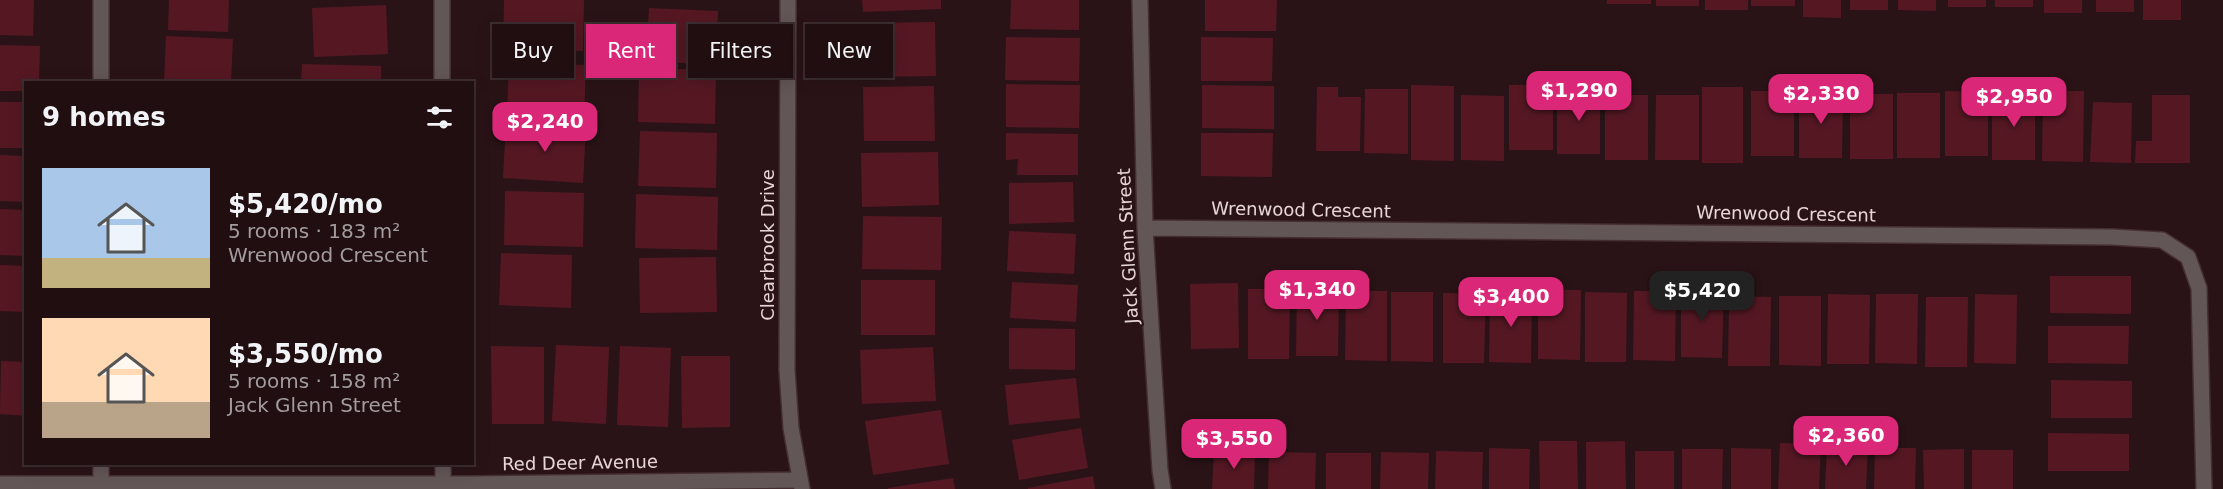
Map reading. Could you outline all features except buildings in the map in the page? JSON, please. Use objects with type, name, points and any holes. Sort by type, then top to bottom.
[{"type":"street","points":[[101,0],[101,81]]},
{"type":"street","points":[[442,0],[442,81]]},
{"type":"street","name":"Clearbrook Drive","points":[[788,0],[787,370],[791,428],[801,484]]},
{"type":"street","name":"Jack Glenn Street","points":[[1140,0],[1145,228],[1163,489]]},
{"type":"street","name":"Wrenwood Crescent","points":[[1145,228],[2100,237],[2162,240],[2188,257],[2199,288],[2204,489]]},
{"type":"street","points":[[101,465],[101,484]]},
{"type":"street","points":[[442,465],[443,484]]},
{"type":"street","name":"Red Deer Avenue","points":[[0,484],[801,484]]}]
